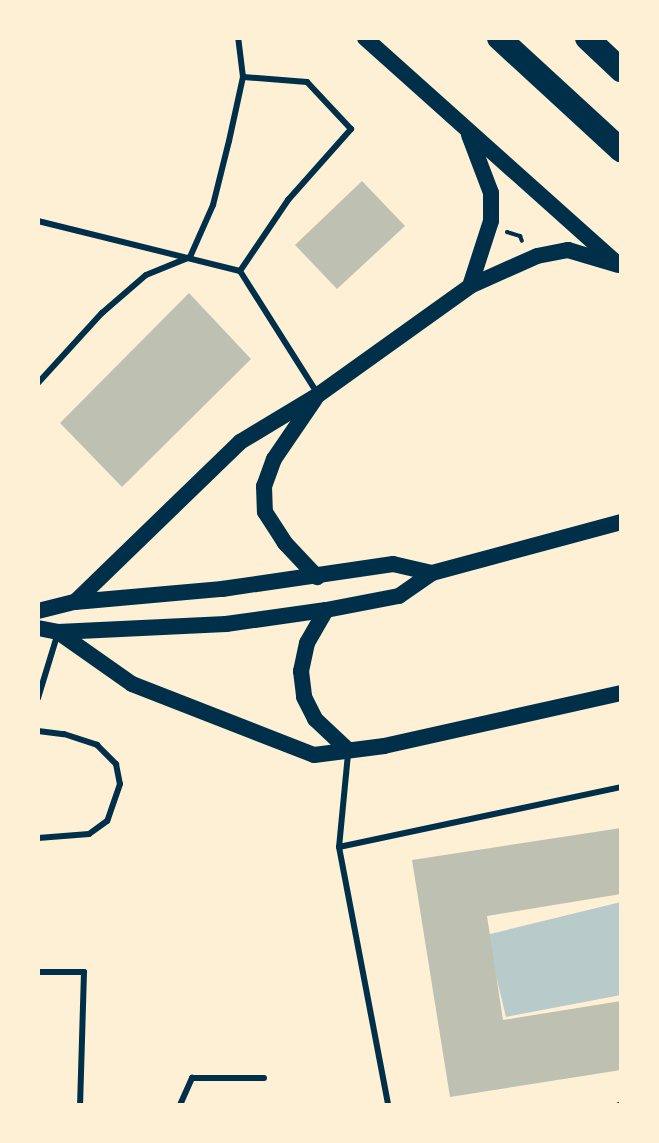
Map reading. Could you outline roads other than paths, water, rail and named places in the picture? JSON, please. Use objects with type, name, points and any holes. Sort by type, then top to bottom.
[{"type":"highway","points":[[499,38],[621,150]]},
{"type":"highway","points":[[587,38],[621,70]]},
{"type":"main road","points":[[365,38],[620,267]]},
{"type":"main road","points":[[467,130],[491,193],[491,221],[470,286]]},
{"type":"main road","points":[[75,602],[240,442],[318,395],[470,286],[537,256],[568,250],[620,267]]},
{"type":"main road","points":[[317,577],[285,543],[265,512],[264,486],[274,459],[318,395]]},
{"type":"main road","points":[[38,628],[58,632],[226,624],[326,610],[399,596],[432,573],[621,522]]},
{"type":"main road","points":[[38,611],[75,602],[317,577],[393,564],[432,573]]},
{"type":"main road","points":[[326,610],[307,643],[301,671],[304,697],[315,719],[348,750]]},
{"type":"main road","points":[[58,632],[132,684],[314,755],[384,746],[621,693]]},
{"type":"lane","points":[[38,383],[102,313],[146,275],[190,257],[213,205],[243,77],[238,38]]},
{"type":"lane","points":[[240,271],[288,200],[351,129],[307,82],[243,77]]},
{"type":"lane","points":[[38,221],[240,271],[318,395]]},
{"type":"lane","points":[[38,698],[58,632]]},
{"type":"lane","points":[[38,731],[64,734],[97,745],[116,764],[120,784],[107,821],[89,834],[38,838]]},
{"type":"lane","points":[[348,750],[339,847],[388,1105]]},
{"type":"lane","points":[[339,847],[621,787]]},
{"type":"lane","points":[[38,972],[84,972],[80,1105]]},
{"type":"lane","points":[[180,1105],[192,1078],[264,1078]]}]
